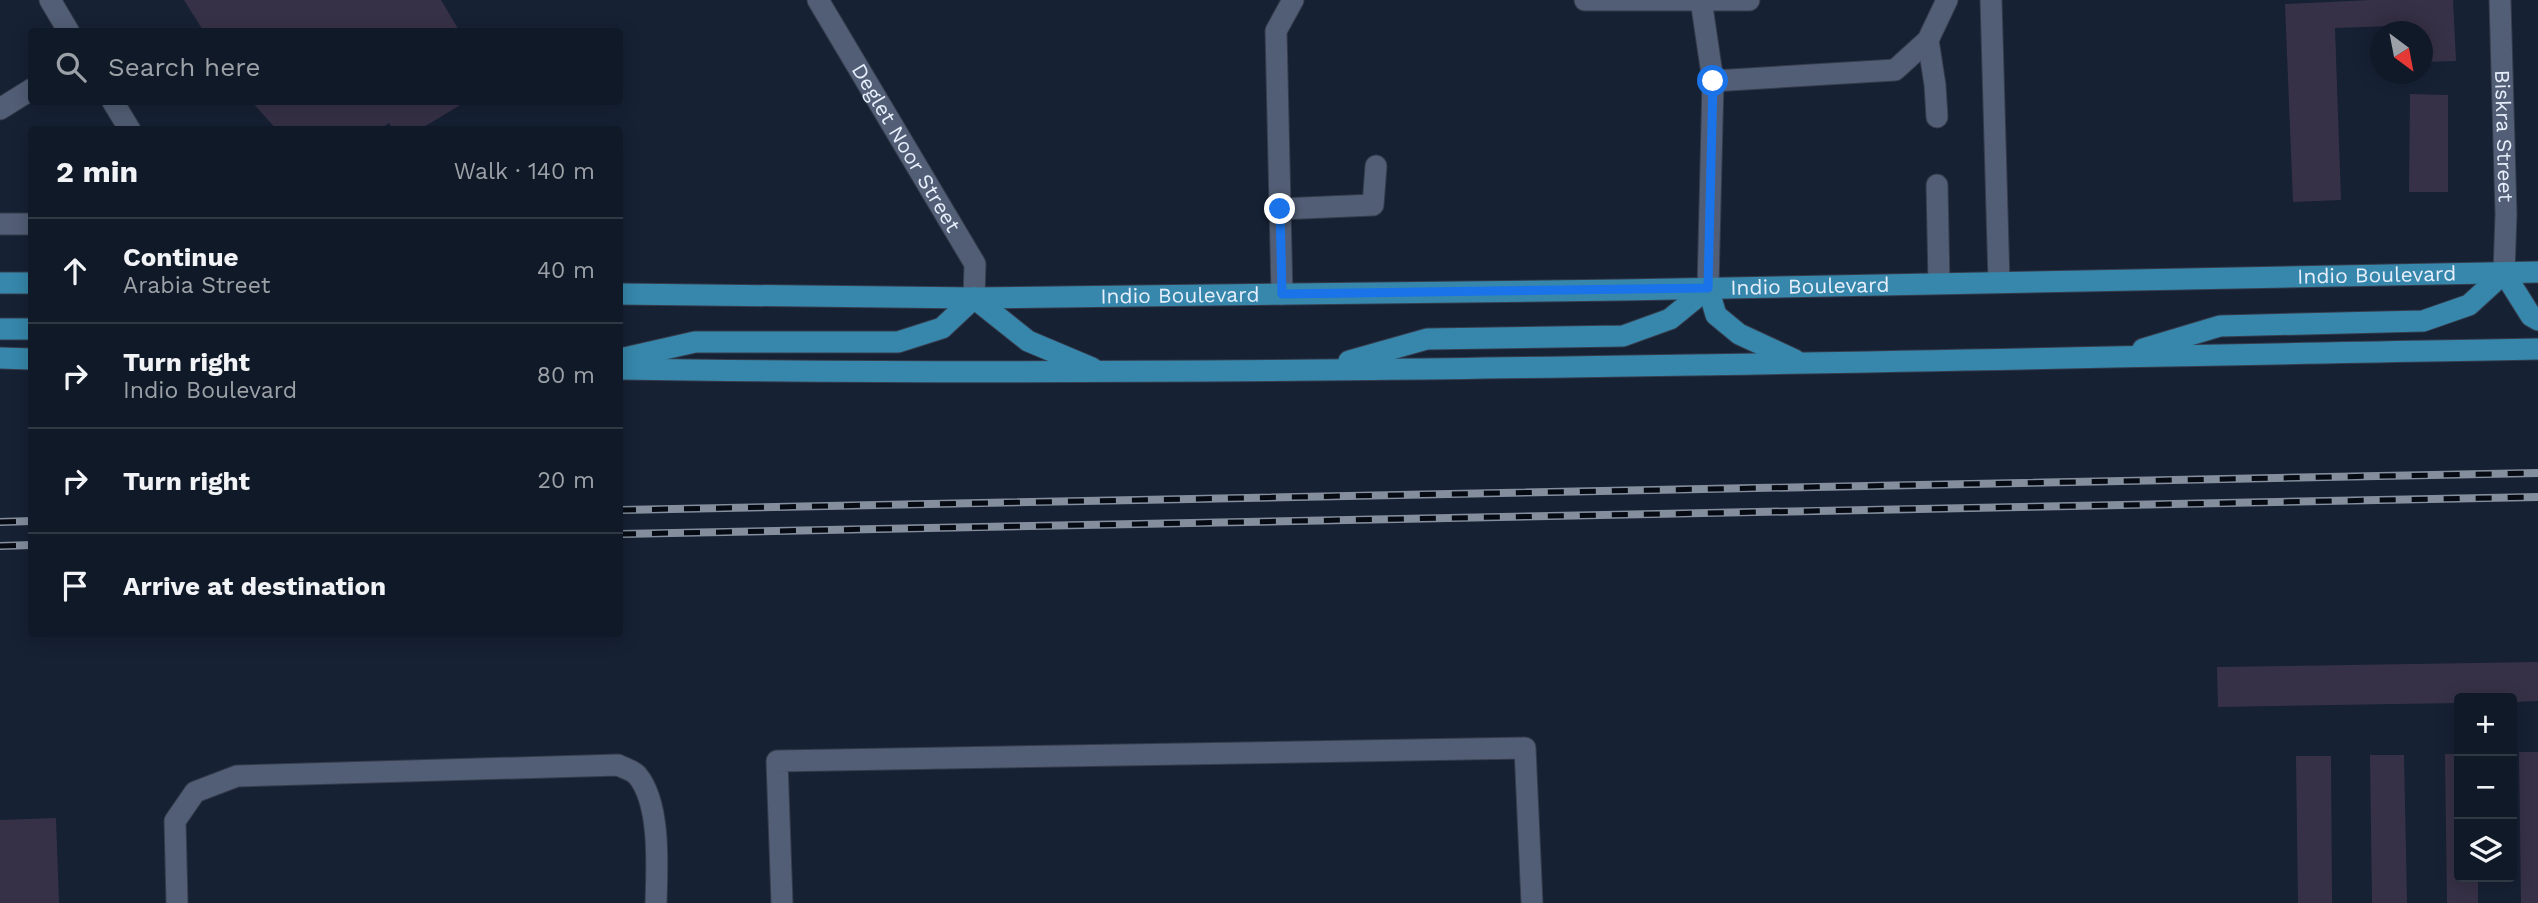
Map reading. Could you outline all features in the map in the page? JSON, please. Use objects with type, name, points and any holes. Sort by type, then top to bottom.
[{"type":"main road","name":"Indio Boulevard","points":[[623,294],[974,298],[1708,288],[2538,272]]},
{"type":"main road","points":[[2116,357],[2221,326],[2423,321],[2469,305],[2504,273],[2531,316],[2538,320]]},
{"type":"main road","points":[[0,283],[28,283]]},
{"type":"main road","points":[[1321,369],[1427,340],[1623,336],[1670,319],[1708,288],[1716,314],[1723,321],[1739,334],[1800,363]]},
{"type":"main road","points":[[623,358],[695,342],[898,342],[942,328],[974,298],[1028,341],[1100,371]]},
{"type":"main road","points":[[0,329],[28,329]]},
{"type":"main road","points":[[623,369],[894,373],[1321,369],[2538,349]]},
{"type":"main road","points":[[0,358],[28,359]]},
{"type":"street","points":[[50,0],[67,28]]},
{"type":"street","name":"Deglet Noor Street","points":[[818,0],[975,264],[974,298]]},
{"type":"street","points":[[1282,294],[1276,31],[1293,0]]},
{"type":"street","points":[[1586,0],[1749,0]]},
{"type":"street","points":[[1701,0],[1713,81],[1708,288]]},
{"type":"street","points":[[1713,81],[1895,70],[1928,40],[1947,0]]},
{"type":"street","points":[[1991,0],[1999,282]]},
{"type":"street","name":"Biskra Street","points":[[2500,0],[2506,214],[2504,273]]},
{"type":"street","points":[[1928,40],[1937,117]]},
{"type":"street","points":[[0,108],[28,91]]},
{"type":"street","points":[[115,105],[128,126]]},
{"type":"street","points":[[1280,209],[1373,205],[1376,166]]},
{"type":"street","points":[[1937,186],[1939,283]]},
{"type":"street","points":[[0,224],[28,224]]},
{"type":"street","points":[[782,903],[777,761],[1525,748],[1532,903]]},
{"type":"street","points":[[177,903],[175,821],[195,792],[237,776],[618,765],[635,773],[647,791],[657,841],[656,903]]},
{"type":"building","points":[[184,0],[441,0],[458,28],[202,28]]},
{"type":"building","points":[[2453,0],[2456,61],[2433,62],[2433,21],[2370,21],[2370,27],[2335,28],[2341,200],[2293,202],[2285,4]]},
{"type":"building","points":[[2410,94],[2448,95],[2448,192],[2409,192]]},
{"type":"building","points":[[255,105],[460,105],[426,126],[391,126],[389,123],[385,126],[273,126]]},
{"type":"building","points":[[2538,662],[2538,701],[2517,702],[2517,693],[2454,693],[2454,703],[2218,707],[2217,667]]},
{"type":"building","points":[[2519,752],[2538,752],[2538,903],[2521,903]]},
{"type":"building","points":[[2445,754],[2454,754],[2454,882],[2478,882],[2478,903],[2447,903]]},
{"type":"building","points":[[2370,755],[2404,755],[2407,903],[2372,903]]},
{"type":"building","points":[[2296,756],[2331,756],[2332,903],[2298,903]]},
{"type":"building","points":[[56,818],[59,903],[0,903],[0,820]]},
{"type":"railway","points":[[623,510],[2538,473]]},
{"type":"railway","points":[[623,534],[2538,497]]},
{"type":"railway","points":[[0,522],[28,521]]},
{"type":"railway","points":[[0,546],[28,545]]},
{"type":"route","points":[[1280,209],[1282,294],[1708,288],[1713,81]]}]
